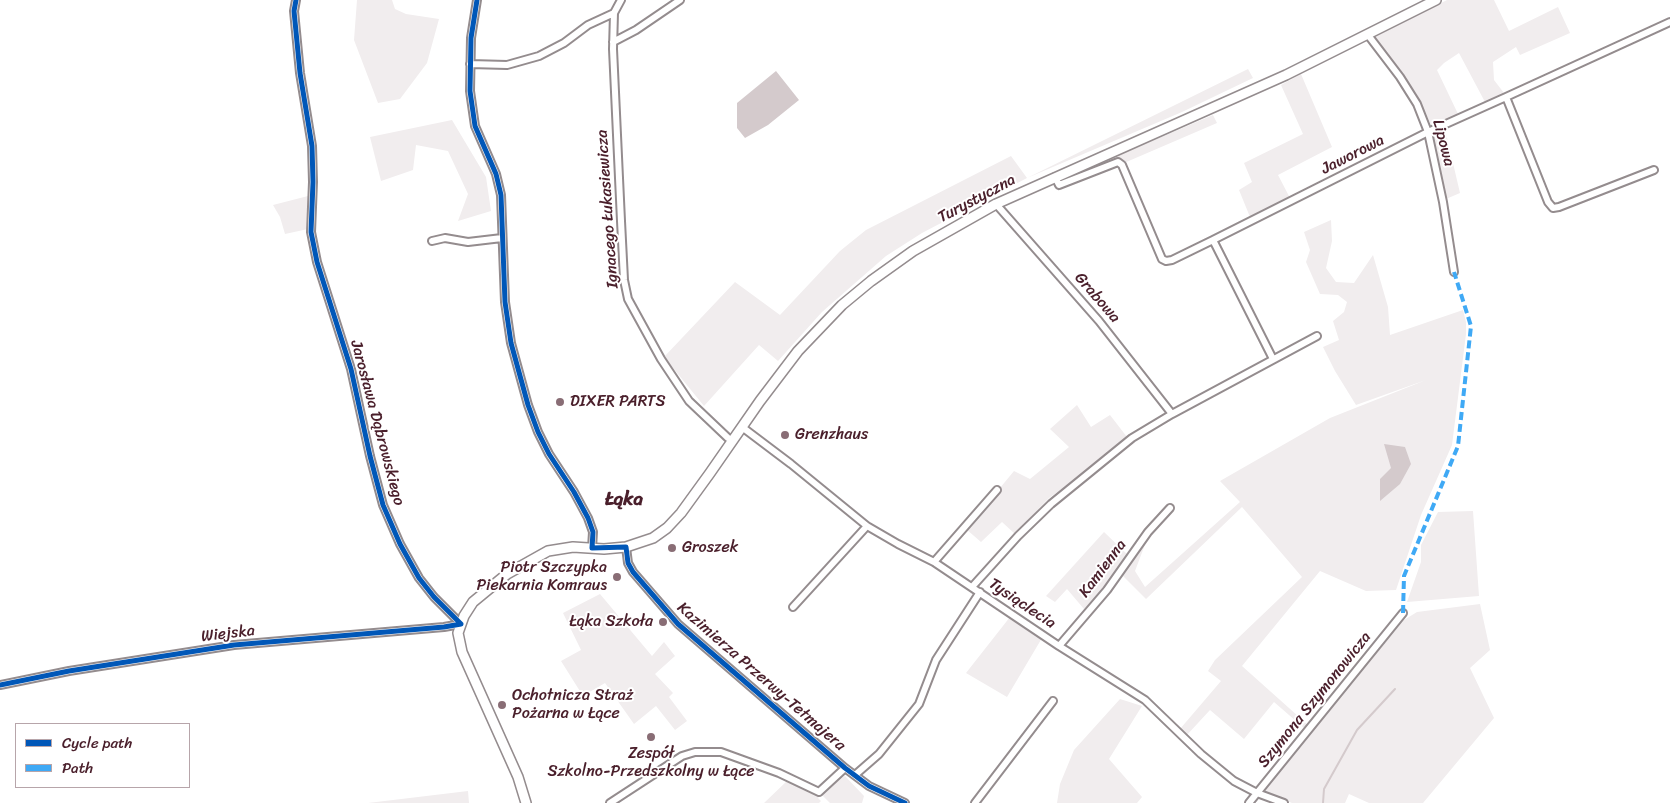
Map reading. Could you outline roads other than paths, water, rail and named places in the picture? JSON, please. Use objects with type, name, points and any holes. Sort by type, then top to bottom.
[{"type":"main road","name":"Turystyczna","points":[[592,548],[626,547],[652,538],[667,528],[681,513],[798,351],[842,305],[871,281],[913,251],[996,204],[1286,75],[1368,36],[1436,0]]},
{"type":"main road","points":[[526,803],[518,777],[462,652],[458,633],[473,602],[507,574],[548,551],[560,548],[592,548]]},
{"type":"street","name":"Jarosława Dąbrowskiego","points":[[296,0],[294,11],[300,73],[312,146],[312,232],[317,262],[351,368],[383,506],[400,544],[419,578],[434,597],[461,624]]},
{"type":"street","points":[[477,0],[471,38],[470,91],[475,126],[496,174],[501,195],[505,302],[511,344],[528,405],[538,432],[549,454],[574,492],[588,518],[592,532],[592,548]]},
{"type":"street","name":"Ignacego Łukasiewicza","points":[[621,0],[614,13],[613,42],[624,280],[628,298],[661,359],[689,400],[728,438],[733,440]]},
{"type":"street","points":[[613,42],[636,30],[680,0]]},
{"type":"street","points":[[470,64],[507,65],[539,56],[564,43],[588,25],[614,13]]},
{"type":"street","name":"Jaworowa","points":[[1055,177],[1059,185],[1118,162],[1122,165],[1162,259],[1166,261],[1172,260],[1428,132],[1670,22]]},
{"type":"street","name":"Lipowa","points":[[1368,36],[1400,78],[1416,104],[1428,132],[1443,202],[1454,272]]},
{"type":"street","points":[[1506,97],[1548,202],[1553,208],[1654,170]]},
{"type":"street","name":"Grabowa","points":[[996,204],[1099,321],[1172,414]]},
{"type":"street","points":[[432,241],[445,238],[468,242],[502,238]]},
{"type":"street","points":[[1213,240],[1273,359]]},
{"type":"street","points":[[972,587],[1018,536],[1051,504],[1132,438],[1172,414],[1317,336]]},
{"type":"street","name":"Tysiąclecia","points":[[742,427],[791,464],[866,526],[934,562],[1059,646],[1146,700],[1201,754],[1234,781],[1257,793],[1284,803]]},
{"type":"street","points":[[934,562],[997,490]]},
{"type":"street","name":"Kamienna","points":[[1059,646],[1107,590],[1148,532],[1170,508]]},
{"type":"street","points":[[793,607],[866,526]]},
{"type":"street","name":"Kazimierza Przerwy-Tetmajera","points":[[626,547],[628,563],[632,572],[678,624],[845,768],[869,786],[905,803]]},
{"type":"street","points":[[855,775],[879,754],[919,704],[936,660],[980,592]]},
{"type":"street","name":"Szymona Szymonowicza","points":[[1249,803],[1402,613]]},
{"type":"street","name":"Wiejska","points":[[0,686],[69,671],[234,645],[461,624]]},
{"type":"street","points":[[975,803],[1054,701]]},
{"type":"street","points":[[610,803],[682,756],[695,752],[721,752],[779,772],[819,792],[845,768]]},
{"type":"waterway","points":[[1323,803],[1324,789],[1357,730],[1395,689]]},
{"type":"place","name":"DIXER PARTS","points":[[560,402]]},
{"type":"place","name":"Grenzhaus","points":[[785,435]]},
{"type":"place","name":"Groszek","points":[[672,548]]},
{"type":"place","name":"Piotr Szczypka Piekarnia Komraus","points":[[617,577]]},
{"type":"place","name":"Łąka Szkoła","points":[[663,622]]},
{"type":"place","name":"Ochotnicza Straż Pożarna w Łące","points":[[502,705]]},
{"type":"place","name":"Zespół Szkolno-Przedszkolny w Łące","points":[[651,737]]},
{"type":"district","name":"Łąka","points":[[624,500]]}]
